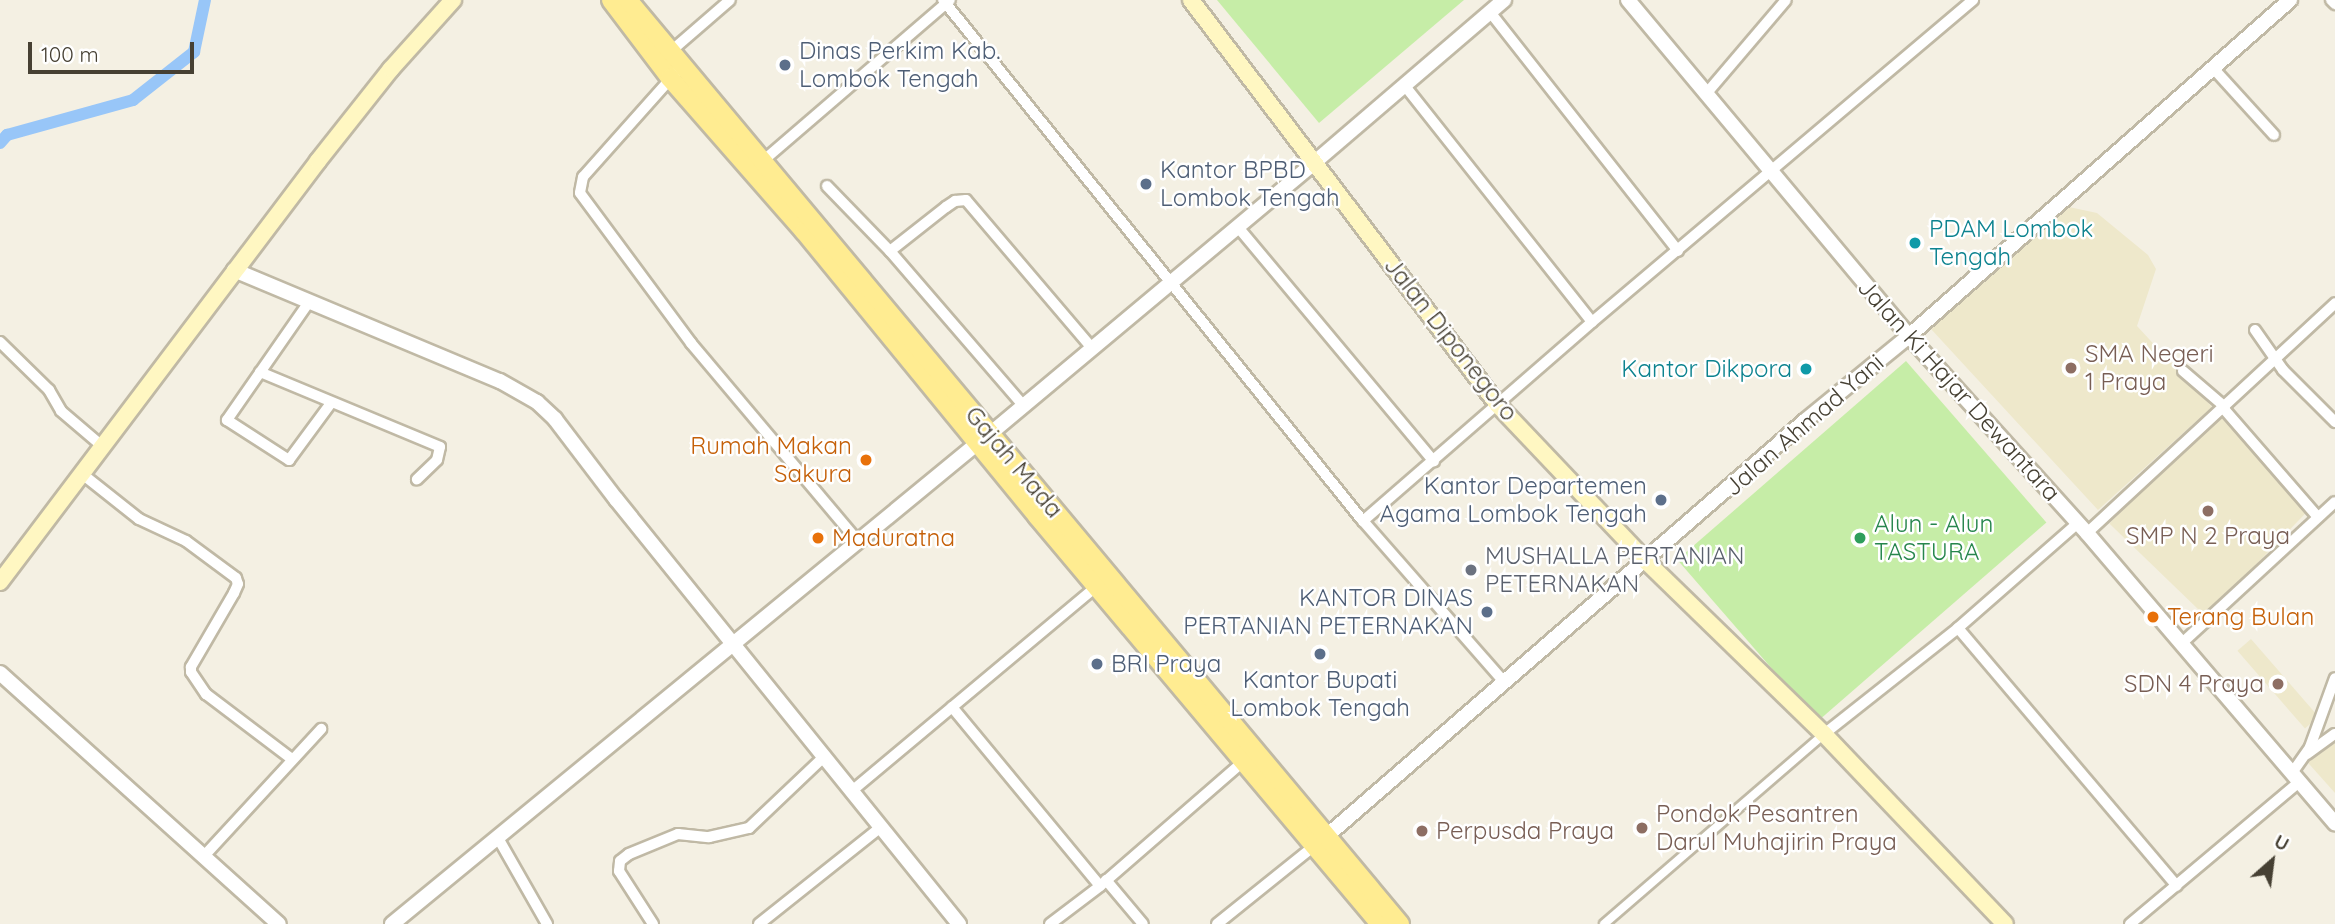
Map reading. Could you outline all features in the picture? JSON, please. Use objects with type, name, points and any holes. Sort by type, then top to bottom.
[{"type":"main road","points":[[0,582],[234,270],[391,69],[453,0]]},
{"type":"main road","name":"Gajah Mada","points":[[611,0],[764,160],[845,269]]},
{"type":"main road","name":"Gajah Mada","points":[[628,0],[710,120],[845,269],[1320,842],[1380,924]]},
{"type":"main road","name":"Jalan Diponegoro","points":[[1191,0],[1498,405],[1646,561],[1824,734],[2005,924]]},
{"type":"main road","name":"Gajah Mada","points":[[985,438],[1097,586],[1178,671],[1244,761],[1400,924]]},
{"type":"street","points":[[730,0],[583,177],[580,193],[691,342],[858,541]]},
{"type":"street","points":[[392,924],[1024,406],[1405,86],[1503,0]]},
{"type":"street","name":"Jalan Ki Hajar Dewantara","points":[[1628,0],[1909,336],[2082,528],[2335,823]]},
{"type":"street","points":[[1706,94],[1786,0]]},
{"type":"street","points":[[1363,521],[1592,322],[1973,0]]},
{"type":"street","name":"Jalan Ahmad Yani","points":[[1320,842],[1806,420],[1909,336],[2290,0]]},
{"type":"street","points":[[2331,0],[2335,4]]},
{"type":"street","points":[[764,160],[946,1],[1053,133],[1169,284],[1363,521],[1505,683]]},
{"type":"street","points":[[1490,12],[1678,251]]},
{"type":"street","points":[[2214,69],[2274,135]]},
{"type":"street","points":[[1405,86],[1592,322]]},
{"type":"street","points":[[827,186],[890,251],[1024,406]]},
{"type":"street","points":[[890,251],[946,207],[955,201],[966,200],[1092,348]]},
{"type":"street","points":[[1237,226],[1434,461]]},
{"type":"street","points":[[234,270],[500,381],[537,402],[555,419],[593,470],[959,924]]},
{"type":"street","points":[[309,302],[227,420],[288,460],[293,458],[331,403]]},
{"type":"street","points":[[1604,924],[1824,734],[2082,528],[2225,408],[2335,303]]},
{"type":"street","points":[[2255,330],[2274,359],[2335,422]]},
{"type":"street","points":[[3,348],[50,390],[61,411],[102,446]]},
{"type":"street","points":[[2183,371],[2225,408],[2318,517]]},
{"type":"street","points":[[260,372],[440,447],[437,460],[417,479]]},
{"type":"street","points":[[82,473],[139,519],[186,541],[236,578],[238,584],[234,593],[191,667],[191,672],[206,694],[292,759]]},
{"type":"street","points":[[2182,644],[2335,502]]},
{"type":"street","points":[[853,790],[1097,586]]},
{"type":"street","points":[[1958,628],[2177,886]]},
{"type":"street","points":[[0,673],[279,924]]},
{"type":"street","points":[[2130,924],[2177,886],[2295,777],[2335,678]]},
{"type":"street","points":[[952,707],[1103,883],[1143,924]]},
{"type":"street","points":[[204,856],[321,729]]},
{"type":"street","points":[[2305,756],[2335,734]]},
{"type":"street","points":[[653,924],[618,871],[620,862],[629,854],[678,834],[709,837],[747,830],[825,756]]},
{"type":"street","points":[[1050,924],[1103,883],[1244,761]]},
{"type":"street","points":[[759,924],[881,827]]},
{"type":"street","points":[[498,838],[547,924]]},
{"type":"street","points":[[1217,924],[1320,842]]},
{"type":"shaded area","name":"SMA Negeri 1 Praya","points":[[2069,207],[2097,213],[2148,255],[2156,269],[2137,326],[2212,407],[2098,510],[1931,329]]},
{"type":"shaded area","name":"SMP N 2 Praya","points":[[2217,412],[2313,505],[2206,617],[2109,523]]},
{"type":"shaded area","name":"SDN 4 Praya","points":[[2251,639],[2319,717],[2305,729],[2237,651]]},
{"type":"shaded area","points":[[2335,736],[2335,793],[2302,756]]},
{"type":"green space","points":[[1217,0],[1464,0],[1319,123]]},
{"type":"green space","name":"Alun - Alun TASTURA","points":[[1906,361],[2046,523],[1818,721],[1677,560]]},
{"type":"waterway","points":[[0,143],[7,135],[133,100],[194,52],[205,0]]},
{"type":"place","name":"Dinas Perkim Kab. Lombok Tengah","points":[[785,65]]},
{"type":"place","name":"Kantor BPBD Lombok Tengah","points":[[1146,184]]},
{"type":"place","name":"PDAM Lombok Tengah","points":[[1915,243]]},
{"type":"place","name":"SMA Negeri 1 Praya","points":[[2071,368]]},
{"type":"place","name":"Kantor Dikpora","points":[[1806,369]]},
{"type":"place","name":"Rumah Makan Sakura","points":[[866,460]]},
{"type":"place","name":"Kantor Departemen Agama Lombok Tengah","points":[[1661,500]]},
{"type":"place","name":"SMP N 2 Praya","points":[[2208,511]]},
{"type":"place","name":"Maduratna","points":[[818,538]]},
{"type":"place","name":"Alun - Alun TASTURA","points":[[1860,538]]},
{"type":"place","name":"MUSHALLA PERTANIAN PETERNAKAN","points":[[1471,570]]},
{"type":"place","name":"KANTOR DINAS PERTANIAN PETERNAKAN","points":[[1487,612]]},
{"type":"place","name":"Terang Bulan","points":[[2153,617]]},
{"type":"place","name":"Kantor Bupati Lombok Tengah","points":[[1320,654]]},
{"type":"place","name":"BRI Praya","points":[[1097,664]]},
{"type":"place","name":"SDN 4 Praya","points":[[2278,684]]},
{"type":"place","name":"Pondok Pesantren Darul Muhajirin Praya","points":[[1642,828]]},
{"type":"place","name":"Perpusda Praya","points":[[1422,831]]}]
